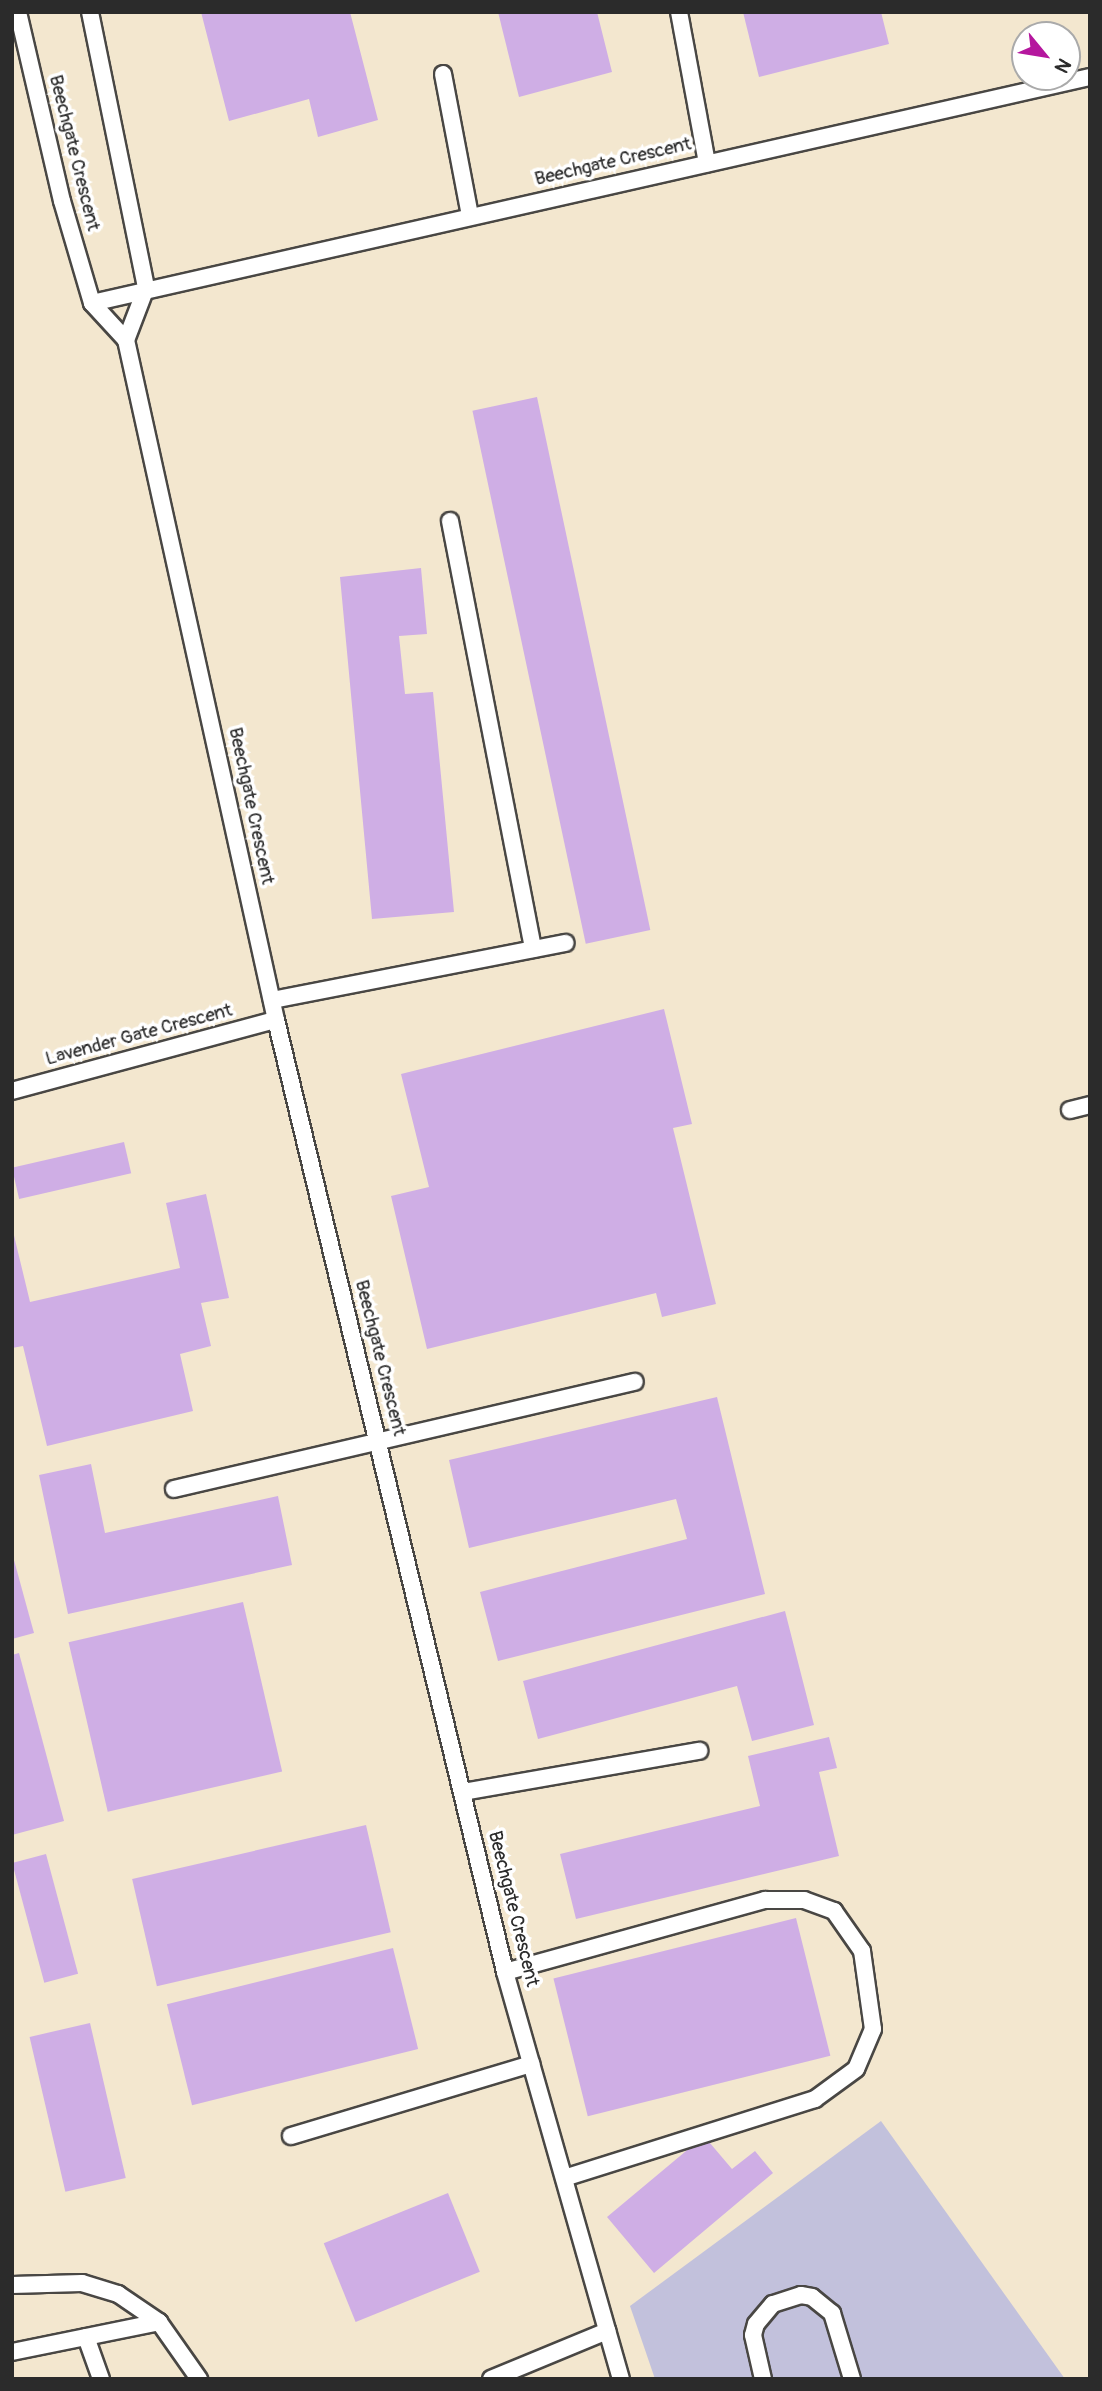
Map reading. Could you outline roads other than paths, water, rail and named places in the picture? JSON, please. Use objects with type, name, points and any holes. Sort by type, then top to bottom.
[{"type":"lane","name":"Beechgate Crescent","points":[[18,12],[62,201],[92,303],[126,340],[276,1020],[464,1792],[505,1972],[621,2379]]},
{"type":"lane","name":"Beechgate Crescent","points":[[90,12],[146,288]]},
{"type":"lane","points":[[679,12],[707,163]]},
{"type":"lane","points":[[443,74],[470,216]]},
{"type":"lane","name":"Beechgate Crescent","points":[[92,303],[146,288],[1090,77]]},
{"type":"lane","points":[[126,340],[146,288]]},
{"type":"lane","points":[[450,521],[533,949]]},
{"type":"lane","points":[[272,1000],[566,943]]},
{"type":"lane","name":"Lavender Gate Crescent","points":[[12,1091],[276,1020]]},
{"type":"lane","points":[[1070,1110],[1090,1105]]},
{"type":"lane","points":[[174,1489],[635,1382]]},
{"type":"lane","points":[[464,1792],[699,1751]]},
{"type":"lane","points":[[505,1972],[765,1900],[804,1900],[834,1911],[862,1951],[873,2029],[856,2069],[815,2099],[564,2178]]},
{"type":"lane","points":[[291,2136],[531,2064]]},
{"type":"lane","points":[[12,2285],[82,2283],[118,2294],[159,2322],[199,2379]]},
{"type":"lane","points":[[763,2379],[753,2335],[756,2324],[773,2304],[801,2295],[824,2304],[832,2312],[852,2379]]},
{"type":"lane","points":[[12,2352],[159,2322]]},
{"type":"lane","points":[[491,2379],[607,2331]]},
{"type":"lane","points":[[86,2337],[101,2379]]}]
